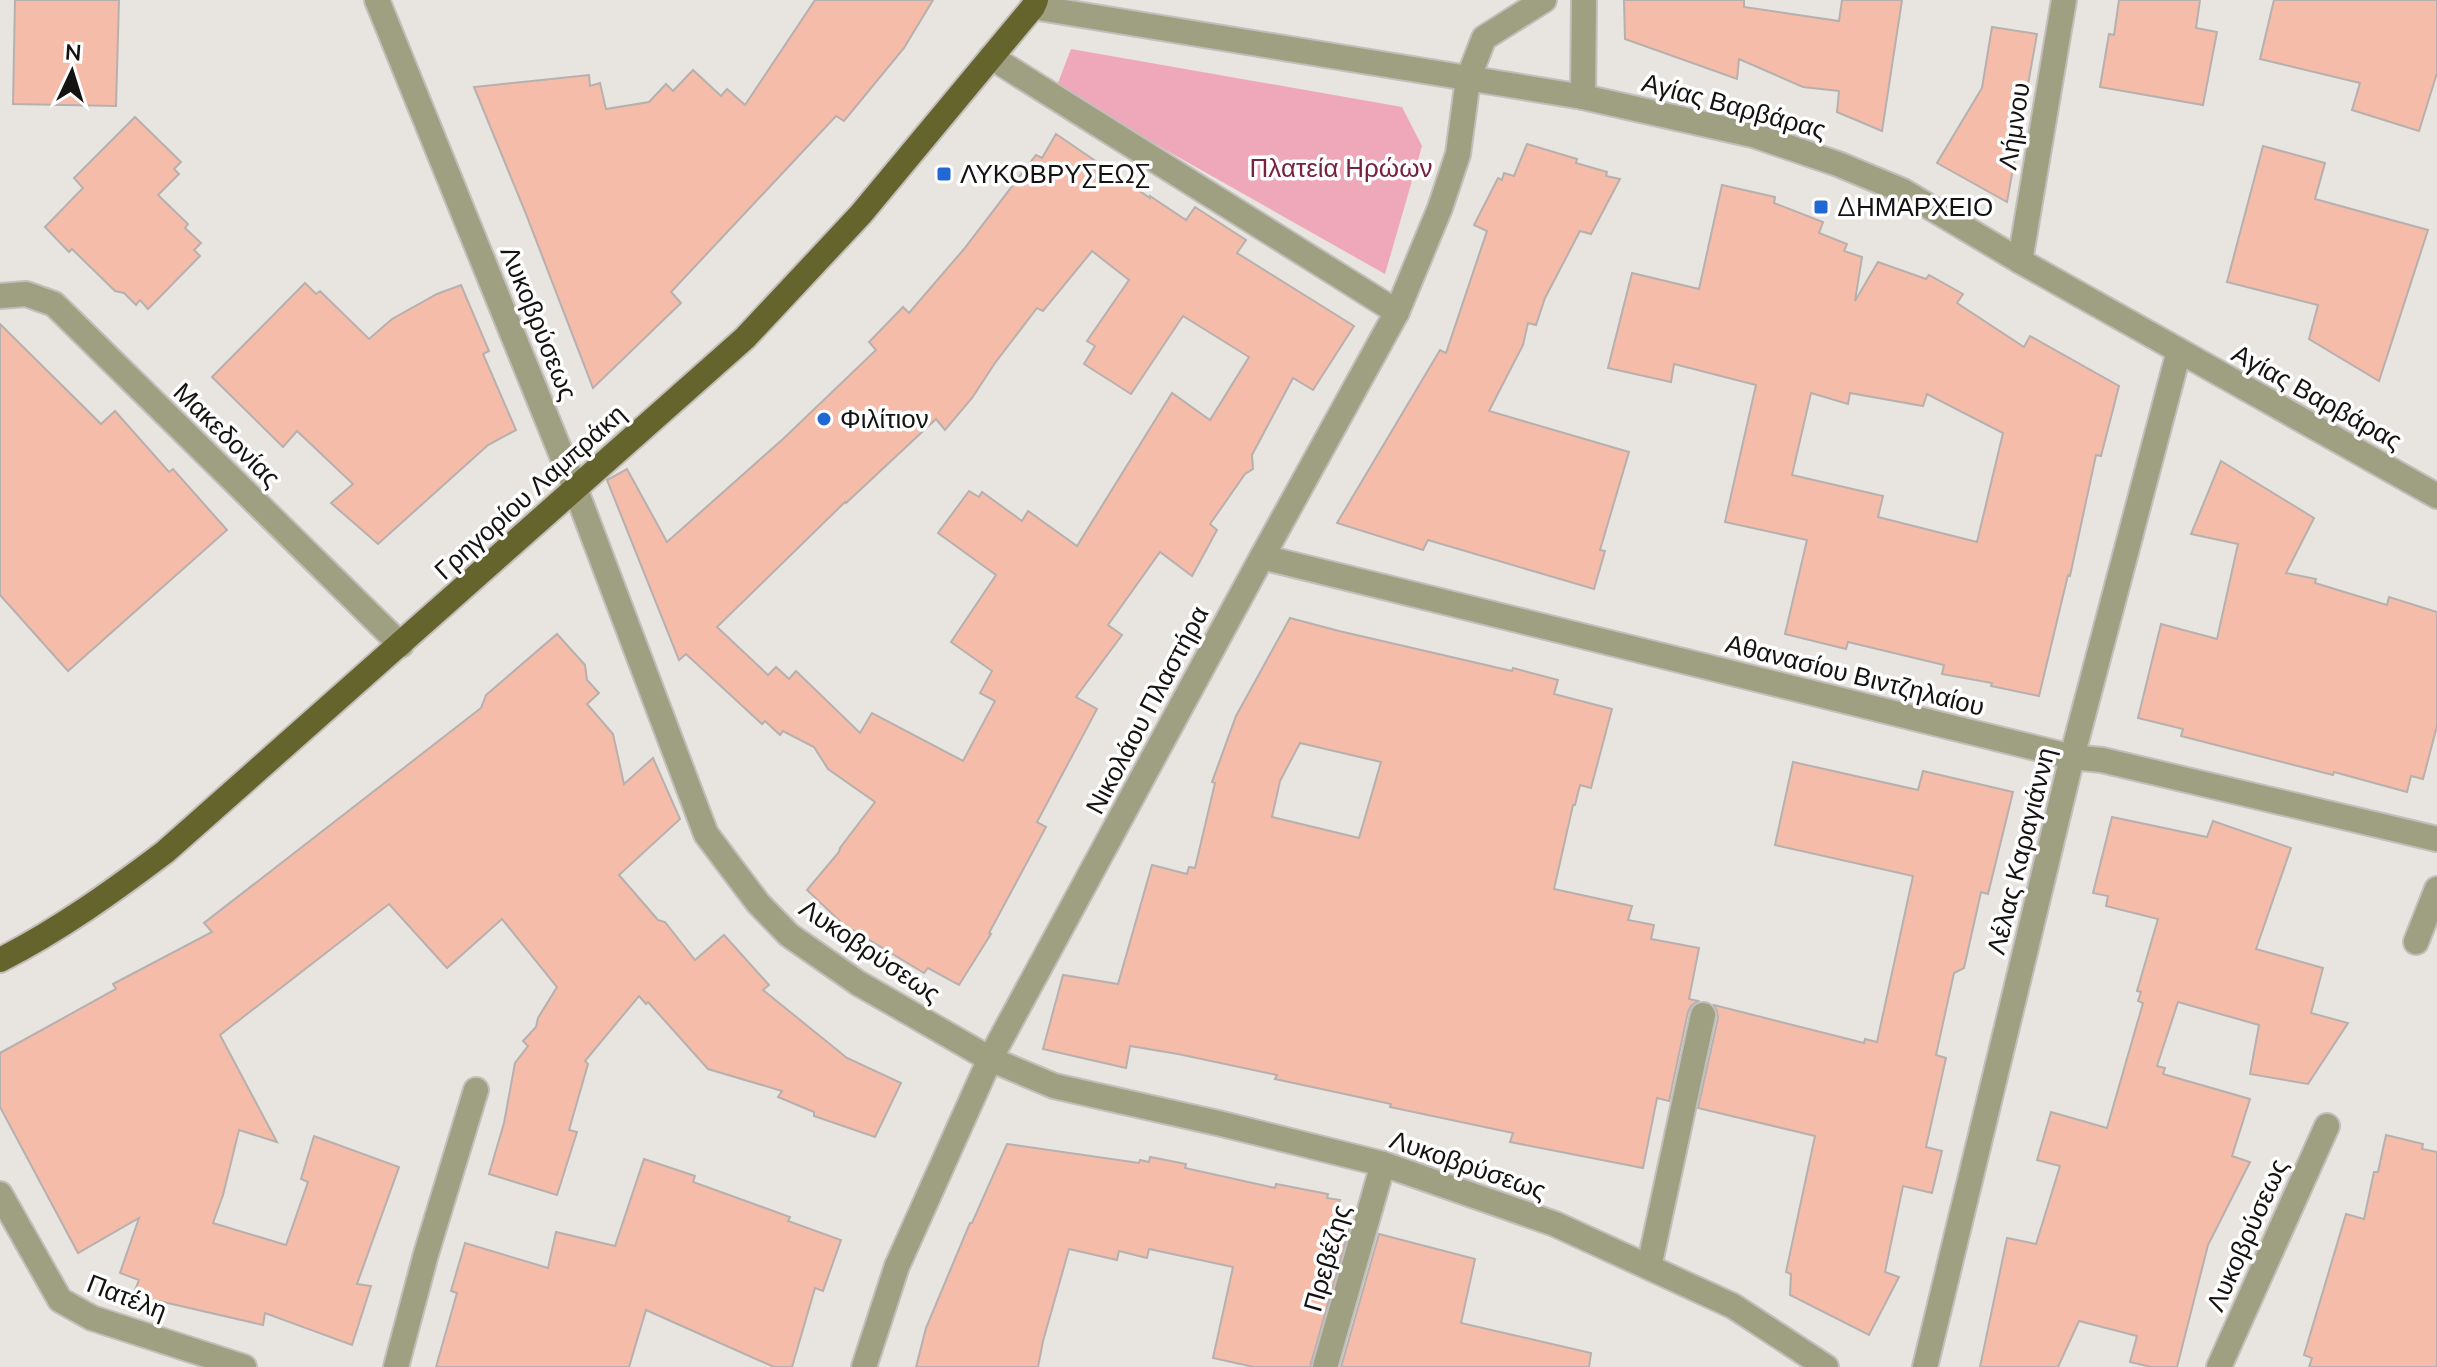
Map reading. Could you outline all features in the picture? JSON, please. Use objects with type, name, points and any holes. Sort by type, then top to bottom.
[{"type":"main road","name":"Γρηγορίου Λαμπράκη","points":[[0,960],[103,899],[165,852],[745,338],[861,214],[1034,3]]},
{"type":"street","name":"Λυκοβρύσεως","points":[[377,0],[575,488],[706,834],[758,903],[789,935],[858,983],[990,1059],[1054,1086],[1383,1164],[1555,1224],[1733,1306],[1826,1367]]},
{"type":"street","name":"Νικολάου Πλαστήρα","points":[[864,1367],[897,1266],[990,1059],[1397,312],[1440,208],[1458,154],[1468,79],[1484,38],[1544,0]]},
{"type":"street","points":[[1583,97],[1584,0]]},
{"type":"street","name":"Λήμνου","points":[[2020,261],[2064,0]]},
{"type":"street","name":"Αγίας Βαρβάρας","points":[[1034,3],[1583,97],[1753,135],[1838,164],[1903,191],[2020,261],[2437,496]]},
{"type":"street","points":[[991,57],[1397,312]]},
{"type":"street","name":"Μακεδονίας","points":[[0,296],[26,294],[54,304],[401,645]]},
{"type":"street","name":"Λέλας Καραγιάννη","points":[[1925,1367],[2072,757],[2179,351]]},
{"type":"street","name":"Αθανασίου Βιντζηλαίου","points":[[1262,557],[2072,757],[2102,760],[2437,839]]},
{"type":"street","points":[[2416,942],[2437,889]]},
{"type":"street","points":[[1649,1267],[1703,1015]]},
{"type":"street","points":[[396,1367],[426,1254],[476,1090]]},
{"type":"street","name":"Λυκοβρύσεως","points":[[2219,1367],[2327,1126]]},
{"type":"street","name":"Πρεβέζης","points":[[1325,1367],[1383,1164]]},
{"type":"street","name":"Πατέλη","points":[[0,1194],[60,1300],[92,1318],[244,1367]]},
{"type":"green space","name":"Πλατεία Ηρώων","points":[[1071,49],[1402,107],[1422,146],[1385,274],[1056,88]]},
{"type":"building","points":[[15,0],[119,0],[116,106],[13,104]]},
{"type":"building","points":[[815,0],[933,0],[904,48],[844,121],[836,116],[671,292],[681,303],[593,388],[474,87],[589,75],[590,86],[600,83],[606,109],[649,102],[666,84],[673,91],[693,70],[721,96],[727,89],[745,105]]},
{"type":"building","points":[[1624,0],[1744,0],[1744,7],[1839,21],[1842,0],[1902,0],[1882,131],[1837,112],[1839,91],[1803,87],[1739,59],[1737,79],[1625,39]]},
{"type":"building","points":[[2119,0],[2200,0],[2196,28],[2217,32],[2203,105],[2100,87],[2109,34],[2114,35]]},
{"type":"building","points":[[2274,0],[2437,0],[2437,73],[2419,131],[2352,110],[2360,83],[2260,59]]},
{"type":"building","points":[[1992,27],[2037,34],[2007,202],[1937,163],[1982,88]]},
{"type":"building","points":[[135,117],[181,162],[174,169],[179,174],[158,195],[188,224],[185,228],[201,243],[194,250],[200,256],[148,309],[140,300],[136,305],[124,293],[115,291],[45,227],[83,188],[74,178]]},
{"type":"building","points":[[1056,134],[1186,220],[1195,207],[1246,240],[1237,253],[1354,326],[1313,390],[1293,378],[1252,455],[1253,469],[1245,474],[1210,524],[1217,530],[1192,576],[1160,552],[1108,625],[1122,635],[1076,697],[1097,709],[1037,822],[1046,827],[991,934],[959,985],[928,968],[924,973],[843,924],[807,890],[875,802],[828,769],[814,747],[783,731],[780,735],[765,721],[762,724],[686,654],[679,660],[607,480],[627,469],[667,542],[783,439],[876,350],[869,342],[903,307],[909,313],[964,249],[1036,155],[1042,158]],"holes":[[[1092,251],[1129,280],[1087,341],[1095,346],[1084,364],[1131,394],[1183,316],[1249,357],[1210,420],[1172,393],[1077,546],[1028,511],[1022,521],[982,492],[979,497],[969,491],[938,533],[996,575],[951,642],[992,671],[980,693],[995,701],[963,761],[872,713],[860,733],[796,671],[789,679],[776,667],[768,675],[717,627],[845,502],[936,419],[945,430],[1037,308],[1043,311]]]},
{"type":"building","points":[[1527,144],[1577,159],[1576,163],[1620,179],[1591,234],[1580,231],[1545,298],[1536,325],[1528,323],[1523,345],[1489,411],[1629,452],[1600,550],[1605,551],[1594,589],[1428,540],[1423,550],[1337,523],[1440,350],[1446,353],[1487,231],[1474,225],[1498,178],[1502,180],[1504,173],[1514,176]]},
{"type":"building","points":[[2263,146],[2325,163],[2315,199],[2428,230],[2379,381],[2309,339],[2318,305],[2227,282]]},
{"type":"building","points":[[1722,185],[1775,197],[1774,203],[1823,222],[1819,233],[1847,244],[1844,251],[1862,257],[1855,301],[1878,262],[1926,279],[1929,275],[1963,294],[1957,303],[2024,347],[2030,336],[2119,386],[2101,456],[2096,455],[2070,576],[2039,696],[1942,674],[1944,665],[1848,642],[1846,649],[1785,634],[1807,540],[1725,522],[1756,385],[1674,364],[1671,382],[1608,368],[1632,273],[1699,289]],"holes":[[[1811,393],[1848,404],[1850,393],[1923,406],[1927,394],[2003,433],[1977,542],[1878,517],[1883,496],[1792,475]]]},
{"type":"building","points":[[305,283],[316,294],[320,291],[369,339],[392,319],[437,294],[461,285],[489,351],[483,354],[516,430],[488,445],[378,544],[331,503],[353,484],[297,431],[283,447],[212,377]]},
{"type":"building","points":[[0,324],[101,424],[115,411],[169,472],[173,469],[227,530],[68,671],[0,595]]},
{"type":"building","points":[[2221,461],[2314,518],[2286,573],[2316,579],[2315,583],[2387,605],[2389,597],[2437,612],[2437,726],[2423,779],[2411,776],[2407,792],[2181,736],[2183,729],[2138,718],[2161,624],[2217,639],[2238,544],[2191,534]]},
{"type":"building","points":[[1290,618],[1558,680],[1554,694],[1612,709],[1591,788],[1580,785],[1573,805],[1554,889],[1632,906],[1628,920],[1654,925],[1651,939],[1699,948],[1689,999],[1698,1001],[1688,1012],[1669,1101],[1657,1098],[1643,1168],[1510,1142],[1513,1133],[1390,1107],[1391,1104],[1275,1079],[1277,1075],[1178,1054],[1130,1046],[1126,1068],[1043,1049],[1063,975],[1118,984],[1152,865],[1187,874],[1189,867],[1195,868],[1215,783],[1212,782],[1236,716]],"holes":[[[1300,743],[1381,762],[1359,838],[1272,817],[1280,781]]]},
{"type":"building","points":[[557,634],[585,665],[587,680],[599,693],[587,704],[613,734],[624,784],[653,758],[680,819],[619,875],[658,920],[665,922],[695,960],[724,935],[769,985],[763,990],[847,1058],[901,1083],[875,1137],[814,1116],[814,1112],[778,1097],[782,1091],[708,1069],[648,1002],[646,1004],[639,996],[585,1061],[588,1064],[569,1130],[577,1132],[557,1195],[489,1174],[504,1123],[515,1063],[528,1046],[523,1041],[536,1027],[538,1018],[557,987],[502,919],[447,968],[389,904],[220,1035],[277,1142],[239,1130],[213,1223],[286,1245],[308,1182],[301,1179],[314,1136],[399,1167],[357,1284],[371,1286],[352,1345],[265,1313],[263,1325],[133,1295],[139,1280],[120,1273],[139,1218],[78,1253],[0,1107],[0,1053],[116,989],[113,984],[212,932],[204,923],[481,708],[486,695]]},
{"type":"building","points":[[1793,762],[1918,790],[1923,771],[2013,792],[1988,894],[1981,892],[1964,968],[1954,973],[1936,1055],[1946,1058],[1926,1147],[1942,1151],[1932,1193],[1903,1186],[1885,1272],[1899,1277],[1869,1335],[1790,1295],[1791,1274],[1786,1272],[1815,1136],[1698,1108],[1718,1018],[1714,1005],[1864,1043],[1865,1039],[1877,1042],[1913,876],[1775,845]]},
{"type":"building","points":[[2112,817],[2207,837],[2213,821],[2291,848],[2256,949],[2323,968],[2311,1013],[2348,1023],[2308,1084],[2250,1074],[2259,1025],[2178,1002],[2157,1066],[2165,1068],[2163,1074],[2250,1099],[2232,1156],[2250,1162],[2208,1245],[2177,1367],[2151,1367],[2130,1362],[2137,1336],[2079,1321],[2058,1367],[1980,1367],[2007,1238],[2036,1244],[2060,1166],[2037,1160],[2051,1112],[2107,1128],[2143,1003],[2138,1001],[2141,992],[2137,991],[2158,919],[2106,906],[2108,896],[2093,893]]},
{"type":"building","points":[[2386,1135],[2423,1144],[2422,1149],[2437,1152],[2437,1367],[2309,1367],[2312,1358],[2304,1355],[2346,1214],[2364,1219]]},
{"type":"building","points":[[1007,1144],[1139,1163],[1140,1160],[1149,1162],[1150,1157],[1275,1188],[1276,1184],[1328,1194],[1327,1198],[1340,1200],[1337,1210],[1344,1212],[1341,1224],[1350,1226],[1310,1367],[1254,1367],[1213,1358],[1233,1267],[1149,1249],[1147,1258],[1119,1251],[1117,1260],[1069,1249],[1038,1367],[916,1367],[926,1328]]},
{"type":"building","points":[[644,1159],[695,1176],[693,1182],[790,1217],[788,1221],[841,1240],[823,1291],[815,1288],[792,1367],[774,1367],[646,1310],[629,1367],[436,1367],[457,1293],[451,1291],[465,1243],[548,1268],[556,1232],[615,1246]]},
{"type":"building","points":[[1379,1234],[1475,1259],[1461,1323],[1591,1353],[1589,1367],[1341,1367]]},
{"type":"place","name":"ΛΥΚΟΒΡΥΣΕΩΣ","points":[[944,174]]},
{"type":"place","name":"ΔΗΜΑΡΧΕΙΟ","points":[[1821,207]]},
{"type":"place","name":"Φιλίτιον","points":[[824,419]]}]
